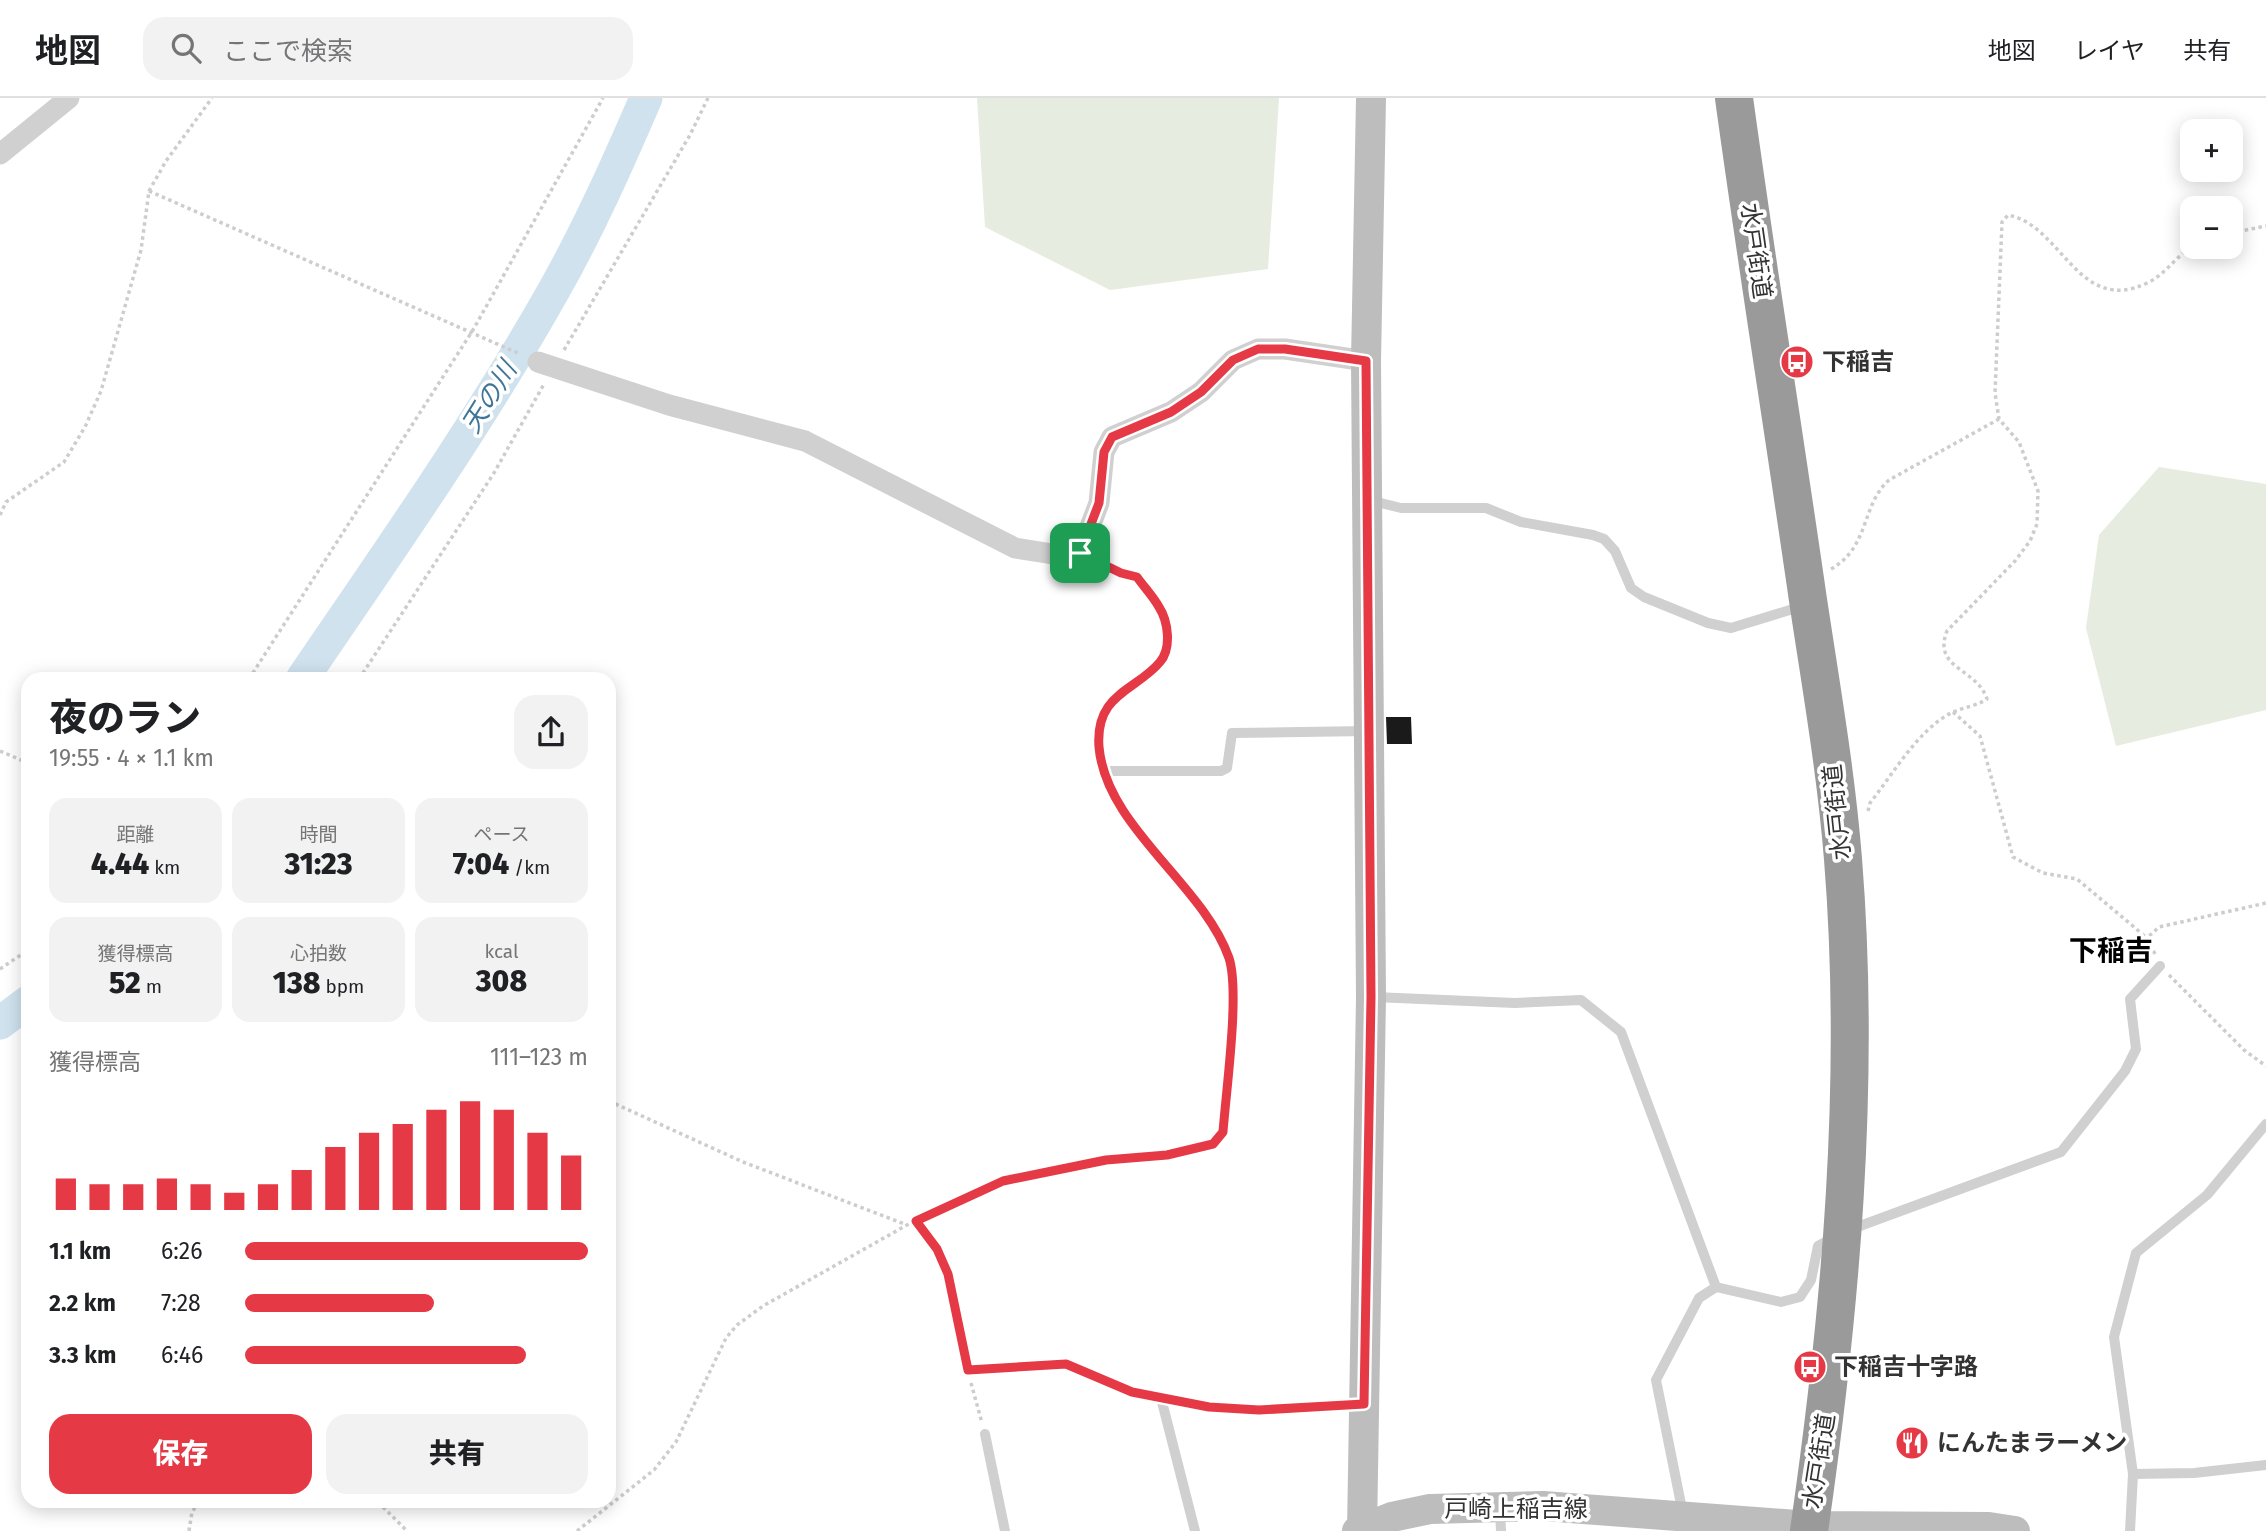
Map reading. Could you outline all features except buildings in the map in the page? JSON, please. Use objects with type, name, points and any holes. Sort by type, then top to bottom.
[{"type":"highway","name":"水戸街道","points":[[1734,98],[1807,588],[1843,858],[1848,1097],[1843,1233],[1829,1393],[1809,1529]]},
{"type":"street","points":[[0,154],[69,98]]},
{"type":"street","points":[[1360,1531],[1371,997],[1366,361],[1371,98]]},
{"type":"street","points":[[545,365],[669,405],[805,441],[1015,548],[1059,555],[1080,553],[1099,503],[1104,452],[1112,437],[1171,412],[1201,392],[1233,360],[1258,349],[1285,349],[1366,361]]},
{"type":"street","name":"戸崎上稲吉線","points":[[1360,1531],[1392,1517],[1430,1509],[1501,1519],[1615,1516],[1684,1518],[1809,1529],[1989,1527],[2015,1531]]},
{"type":"lane","points":[[1367,500],[1401,508],[1486,508],[1521,522],[1593,535],[1604,539],[1615,551],[1631,588],[1644,597],[1708,623],[1731,628],[1743,625],[1807,588]]},
{"type":"lane","points":[[1106,771],[1221,771],[1227,768],[1232,733],[1371,731]]},
{"type":"lane","points":[[1684,1518],[1656,1380],[1699,1298],[1716,1287],[1781,1302],[1800,1297],[1811,1280],[1818,1246],[1843,1233],[2061,1152],[2125,1071],[2136,1049],[2130,999],[2160,966]]},
{"type":"lane","points":[[1371,997],[1516,1003],[1581,1000],[1621,1032],[1644,1087],[1716,1287]]},
{"type":"lane","points":[[2130,1531],[2133,1474],[2114,1337],[2136,1253],[2207,1195],[2266,1124]]},
{"type":"lane","points":[[968,1370],[1066,1364],[1132,1392],[1209,1407],[1259,1410],[1364,1404]]},
{"type":"lane","points":[[1161,1398],[1195,1531]]},
{"type":"lane","points":[[985,1434],[1005,1531]]},
{"type":"lane","points":[[2133,1474],[2194,1473],[2266,1465]]},
{"type":"path","points":[[0,515],[6,502],[64,462],[85,427],[101,391],[141,250],[149,191],[166,160],[212,98]]},
{"type":"path","points":[[253,672],[473,330],[603,98]]},
{"type":"path","points":[[364,672],[494,473],[545,365],[690,135],[708,98]]},
{"type":"path","points":[[149,191],[473,330],[545,365]]},
{"type":"path","points":[[1867,813],[1870,803],[1922,738],[1953,712],[1974,708],[1987,699],[1983,687],[1945,658],[1942,643],[1947,631],[2015,561],[2030,541],[2037,524],[2038,491],[2019,442],[1999,419],[1995,393],[2002,222],[2008,215],[2022,218],[2037,228],[2072,269],[2109,289],[2127,289],[2155,279],[2180,255]]},
{"type":"path","points":[[2243,231],[2266,226]]},
{"type":"path","points":[[1807,588],[1841,564],[1861,539],[1878,490],[1889,480],[1999,419]]},
{"type":"path","points":[[0,501],[6,502]]},
{"type":"path","points":[[616,1500],[654,1470],[669,1451],[716,1356],[737,1325],[763,1306],[907,1225],[1003,1181],[1106,1160],[1167,1155],[1213,1144],[1223,1132],[1233,985],[1229,960],[1210,924],[1118,803],[1099,749],[1100,726],[1121,691],[1160,662],[1167,649],[1167,631],[1160,608],[1137,577],[1121,573],[1080,553]]},
{"type":"path","points":[[1953,712],[1980,736],[2013,857],[2043,873],[2077,879],[2147,938],[2160,966],[2244,1051],[2266,1066]]},
{"type":"path","points":[[0,751],[21,760]]},
{"type":"path","points":[[2147,938],[2159,927],[2266,903]]},
{"type":"path","points":[[0,969],[21,955]]},
{"type":"path","points":[[616,1104],[743,1162],[907,1225]]},
{"type":"path","points":[[916,1221],[937,1249],[948,1274],[968,1370],[985,1434]]},
{"type":"path","points":[[189,1531],[195,1508]]},
{"type":"path","points":[[384,1508],[407,1531]]},
{"type":"path","points":[[577,1531],[606,1508]]},
{"type":"shaded area","points":[[977,98],[1279,98],[1268,269],[1110,290],[985,227]]},
{"type":"shaded area","points":[[2159,467],[2266,484],[2266,710],[2116,746],[2086,628],[2099,535]]},
{"type":"waterway","name":"天の川","points":[[307,672],[432,487],[525,340],[579,243],[646,98]]},
{"type":"waterway","name":"天の川","points":[[0,1023],[21,1007]]},
{"type":"place","name":"下稲吉","points":[[1797,362]]},
{"type":"place","name":"下稲吉十字路","points":[[1810,1367]]},
{"type":"place","name":"にんたまラーメン","points":[[1912,1443]]},
{"type":"district","name":"下稲吉","points":[[2111,950]]},
{"type":"route","points":[[1258,349],[1285,349],[1366,361],[1371,997],[1364,1404],[1259,1410],[1209,1407],[1132,1392],[1066,1364],[968,1370],[948,1274],[937,1249],[916,1221],[1003,1181],[1056,1168],[1106,1160],[1167,1155],[1213,1144],[1223,1132],[1233,985],[1229,960],[1220,938],[1118,803],[1099,749],[1100,726],[1110,707],[1121,691],[1160,662],[1167,649],[1167,631],[1160,608],[1137,577],[1121,573],[1080,553],[1099,503],[1104,452],[1112,437],[1171,412],[1201,392],[1233,360],[1258,349]]}]
